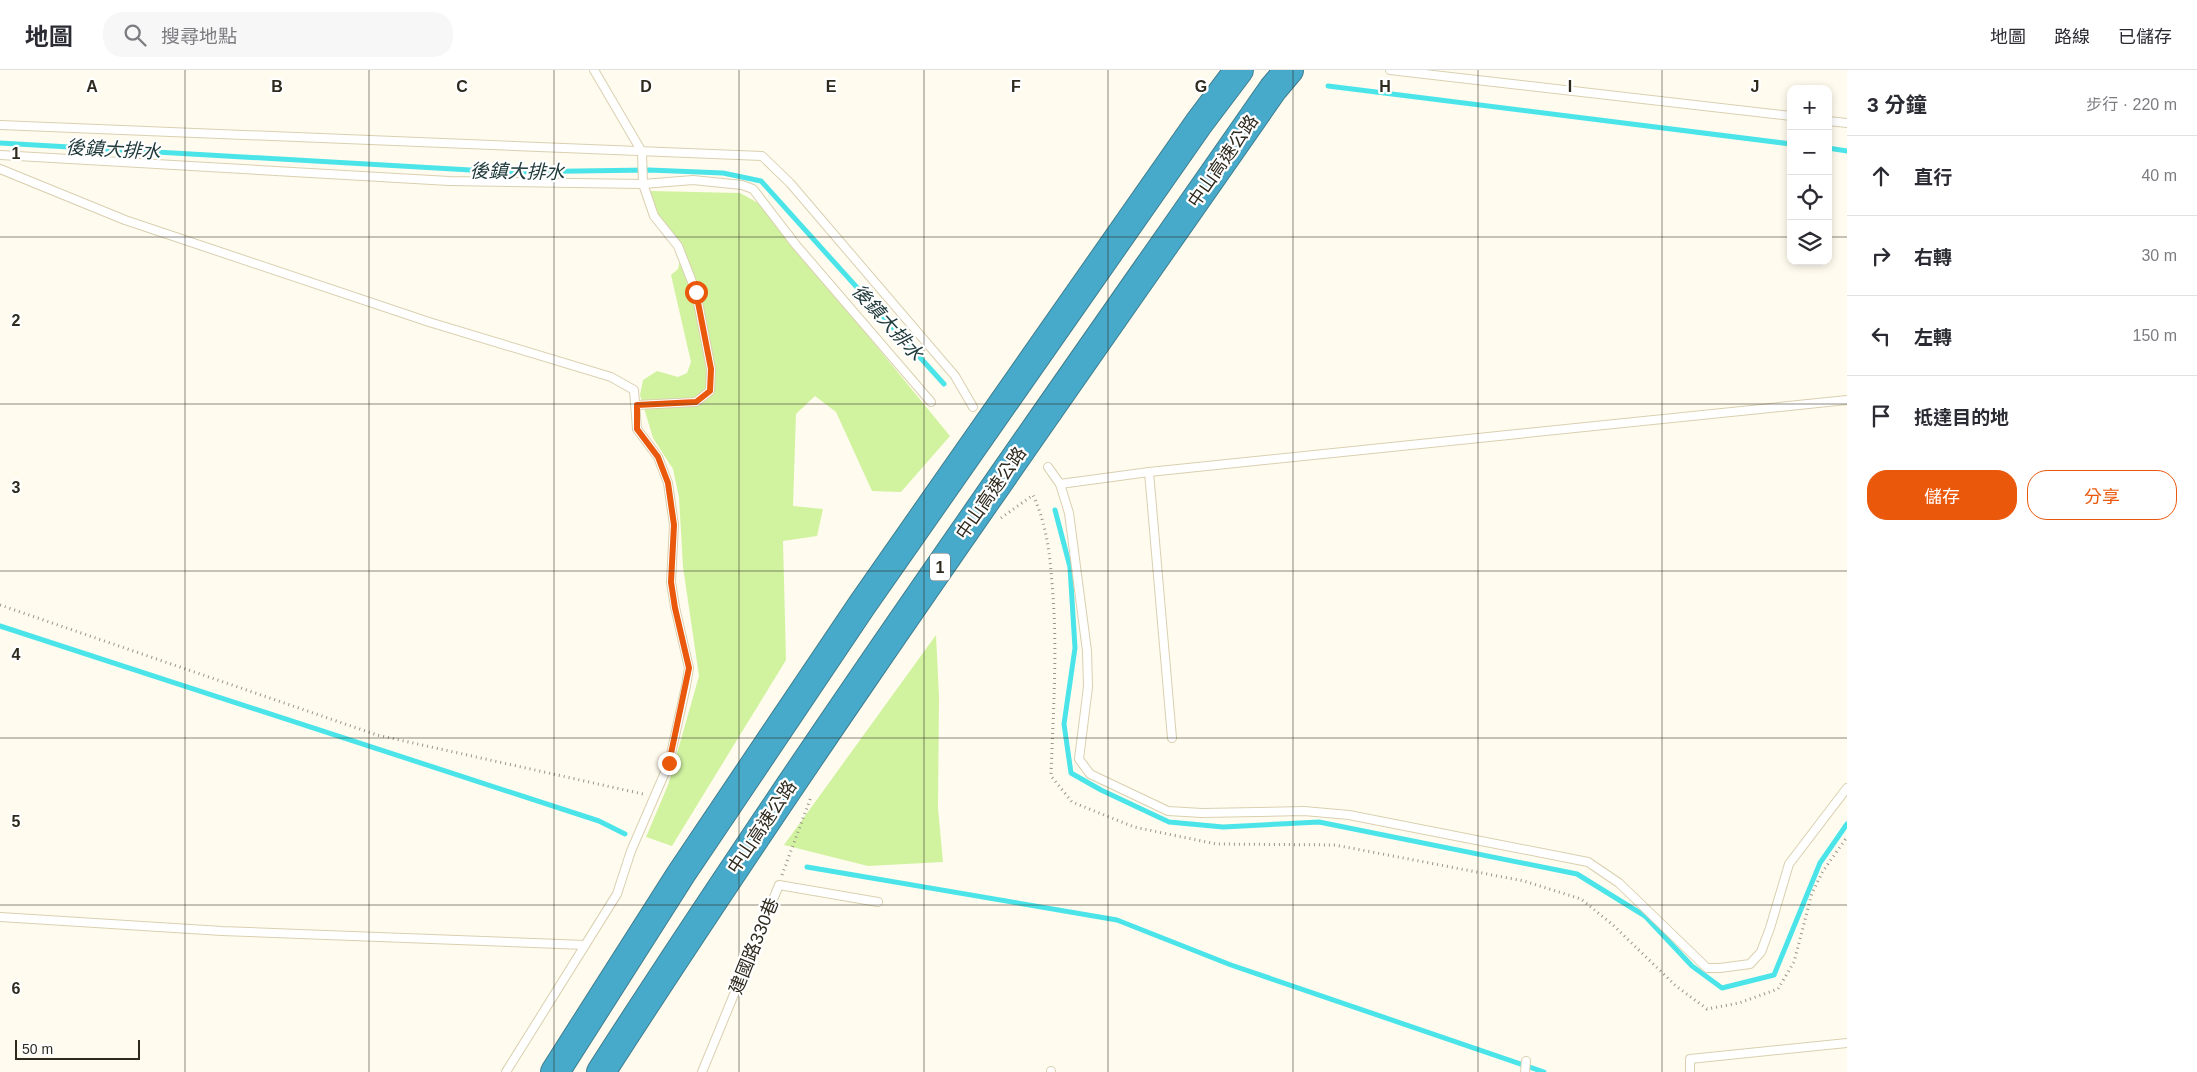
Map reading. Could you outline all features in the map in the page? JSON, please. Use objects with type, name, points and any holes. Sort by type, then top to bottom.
[{"type":"highway","name":"1","points":[[555,1072],[681,874],[862,605],[1199,123],[1240,70]]},
{"type":"highway","name":"中山高速公路","points":[[601,1072],[709,904],[887,643],[1273,89],[1289,70]]},
{"type":"lane","points":[[594,70],[642,156],[643,181],[654,216],[678,246],[696,292],[711,369],[710,391],[696,402],[637,405]]},
{"type":"lane","points":[[1390,70],[1787,116]]},
{"type":"lane","points":[[1832,121],[1847,123]]},
{"type":"lane","points":[[0,125],[642,156],[762,156],[790,183],[955,376],[973,407]]},
{"type":"lane","points":[[0,156],[449,181],[693,180],[742,185],[753,189],[796,245],[931,402]]},
{"type":"lane","points":[[0,169],[134,224],[430,322],[611,377],[634,390],[637,405],[637,429],[658,457],[668,483],[674,525],[671,582],[689,668],[669,763],[656,797],[631,851],[617,894],[506,1072]]},
{"type":"lane","points":[[1060,484],[1149,472],[1847,400]]},
{"type":"lane","points":[[1048,466],[1060,484],[1068,513],[1087,652],[1088,687],[1079,759],[1090,774],[1168,811],[1202,814],[1304,811],[1349,815],[1588,862],[1619,883],[1707,968],[1720,968],[1750,964],[1761,952],[1789,864],[1847,788]]},
{"type":"lane","points":[[1149,472],[1172,738]]},
{"type":"lane","name":"建國路330巷","points":[[702,1072],[779,885],[878,902]]},
{"type":"lane","points":[[0,917],[222,931],[586,945]]},
{"type":"lane","points":[[1690,1072],[1690,1059],[1847,1043]]},
{"type":"lane","points":[[1525,1072],[1526,1061]]},
{"type":"path","points":[[994,523],[1033,495],[1040,510],[1049,546],[1056,651],[1051,776],[1072,802],[1134,827],[1216,844],[1335,845],[1524,881],[1581,899],[1613,924],[1676,986],[1707,1009],[1739,1003],[1778,989],[1794,962],[1812,893],[1823,871],[1847,837]]},
{"type":"path","points":[[0,606],[377,735],[656,797]]},
{"type":"path","points":[[779,885],[813,791]]},
{"type":"green space","points":[[651,191],[740,193],[760,204],[950,436],[901,492],[872,491],[836,412],[815,396],[796,414],[793,506],[823,509],[817,536],[783,541],[786,660],[672,846],[646,837],[668,785],[699,676],[683,567],[679,497],[673,469],[653,438],[640,395],[643,380],[657,371],[678,377],[687,373],[691,362],[671,275],[678,269],[681,255],[649,202]]},
{"type":"green space","points":[[936,635],[939,696],[938,808],[943,862],[868,866],[784,845]]},
{"type":"waterway","points":[[1328,86],[1787,143]]},
{"type":"waterway","name":"後鎮大排水","points":[[0,143],[505,172],[649,170],[723,173],[761,181],[944,384]]},
{"type":"waterway","points":[[1832,149],[1847,151]]},
{"type":"waterway","points":[[1055,510],[1070,567],[1075,648],[1064,724],[1071,773],[1101,790],[1169,822],[1223,827],[1319,822],[1577,874],[1645,916],[1692,966],[1722,988],[1774,975],[1820,863],[1847,824]]},
{"type":"waterway","points":[[0,626],[599,821],[625,834]]},
{"type":"waterway","points":[[807,867],[1117,920],[1231,965],[1544,1072]]},
{"type":"route","points":[[669,763],[689,668],[682,643],[671,582],[674,525],[668,483],[658,457],[637,429],[637,405],[696,402],[710,391],[711,369],[696,292]]}]
